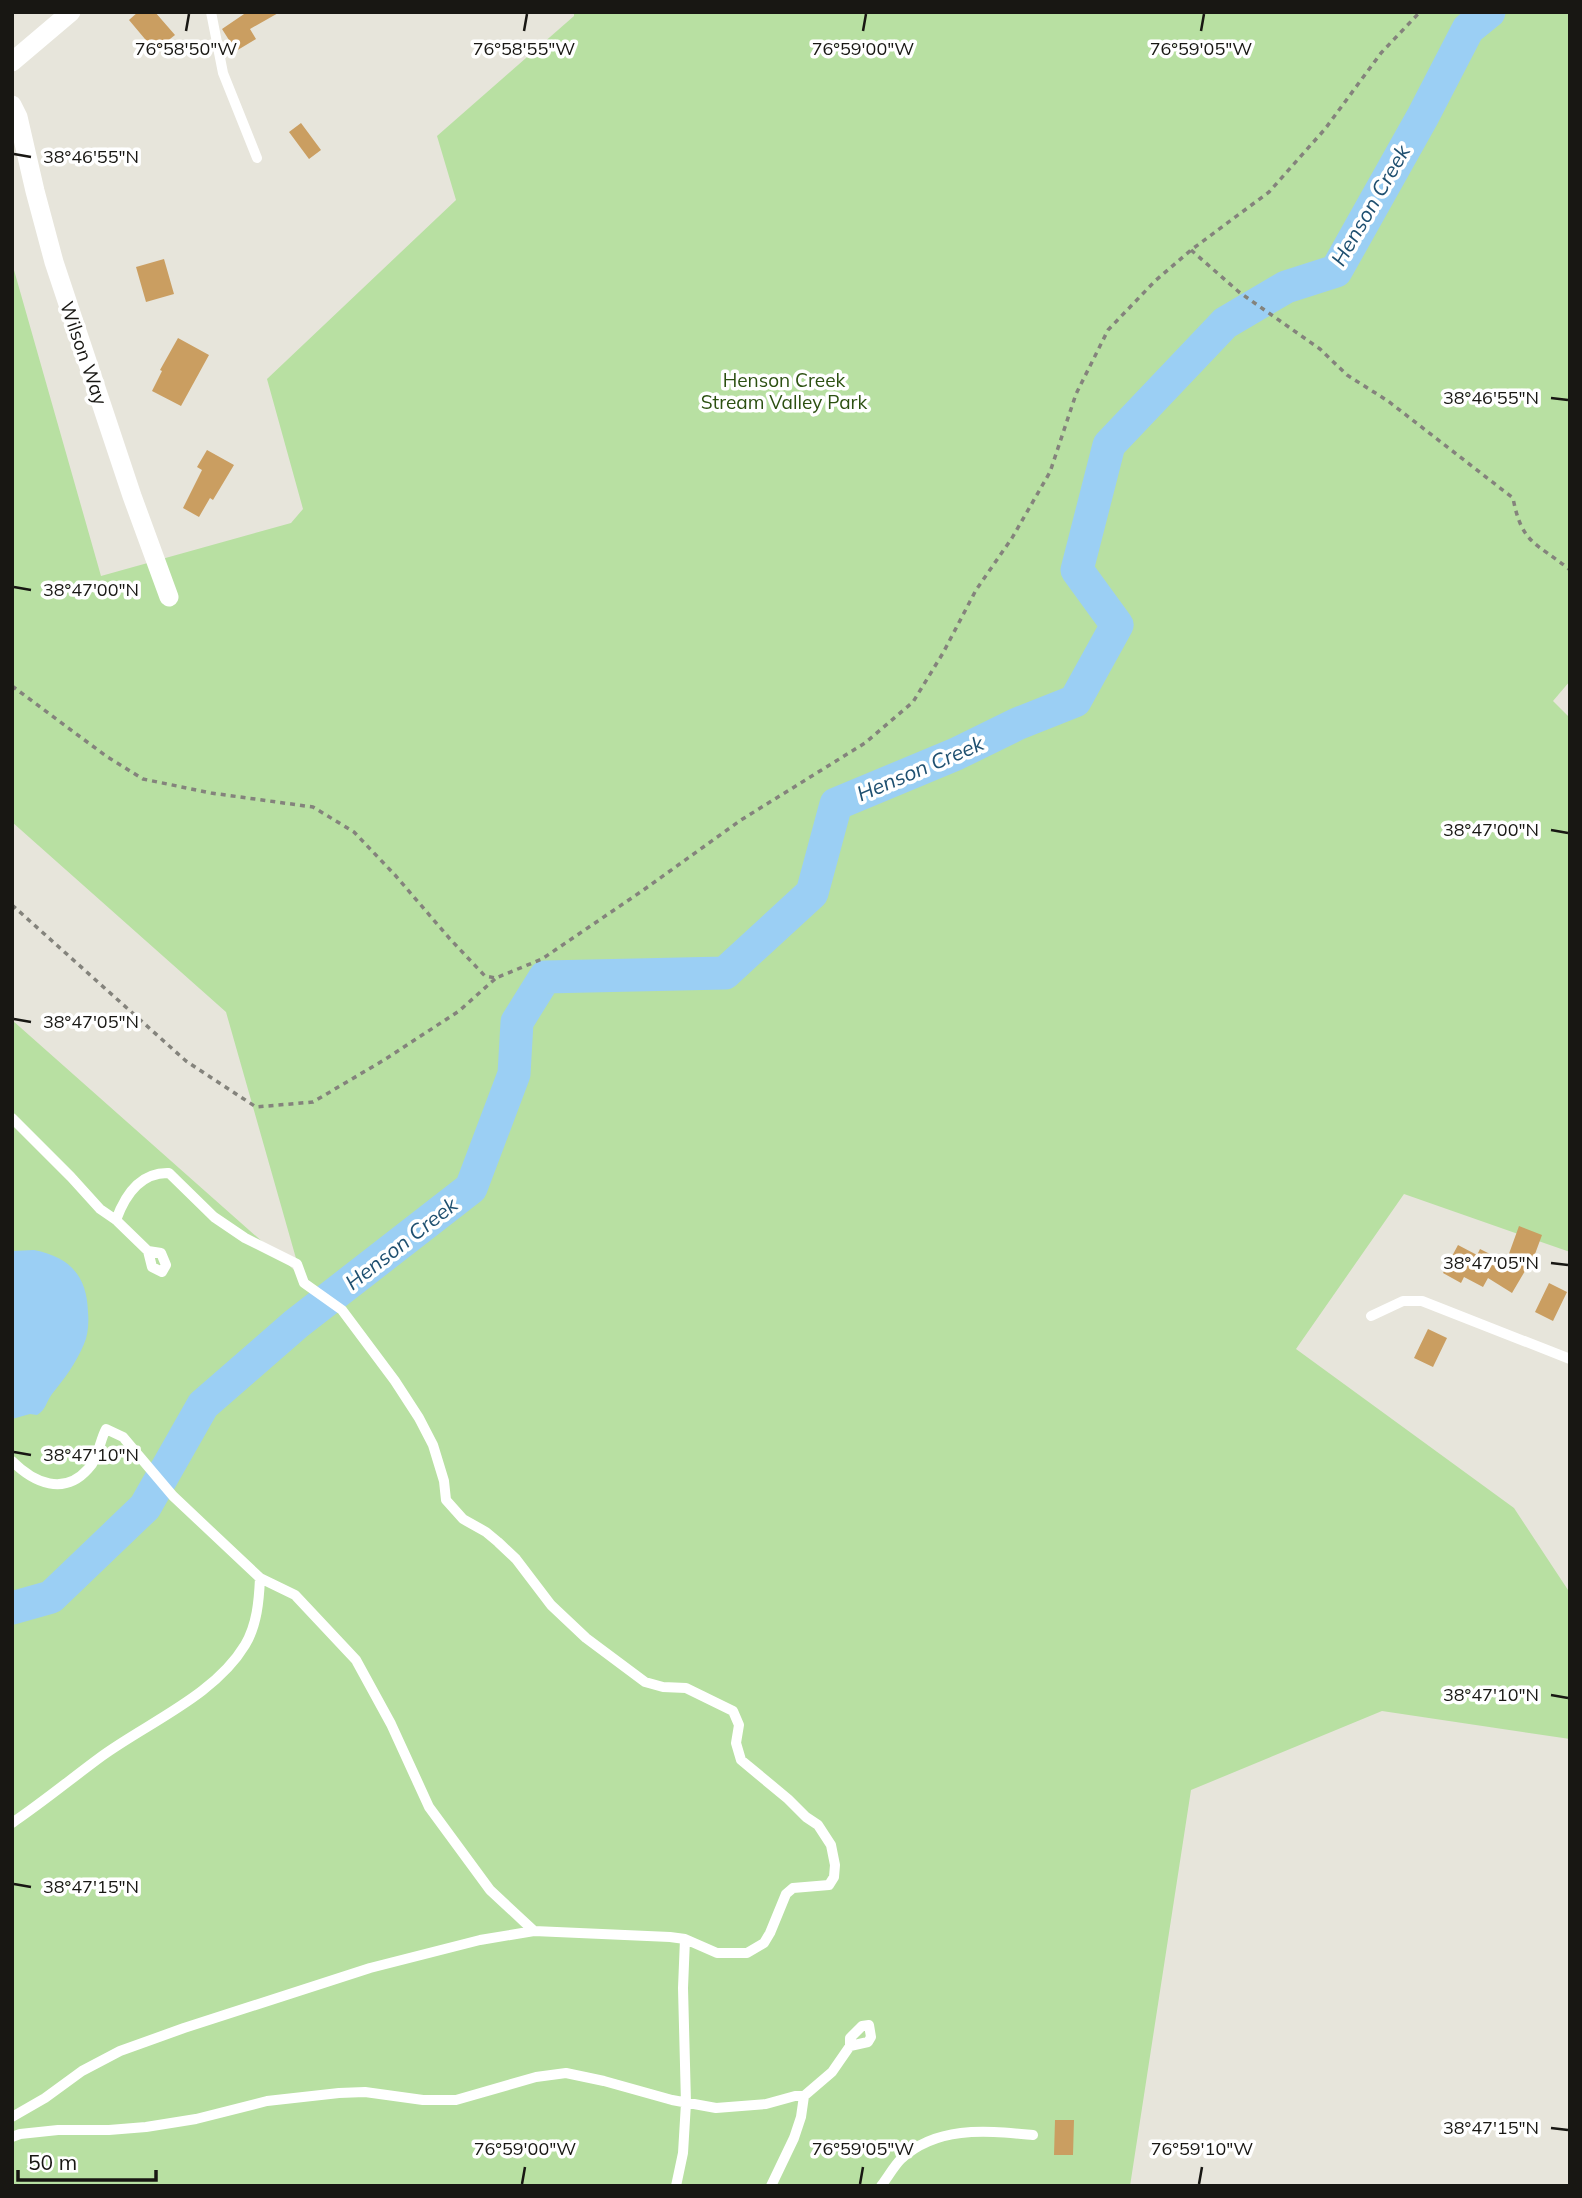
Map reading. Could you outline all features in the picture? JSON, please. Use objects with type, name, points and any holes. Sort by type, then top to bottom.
[{"type":"street","points":[[12,62],[71,12]]},
{"type":"street","name":"Wilson Way","points":[[12,105],[18,117],[54,262],[132,496],[169,597]]},
{"type":"lane","points":[[211,12],[223,73],[257,158]]},
{"type":"lane","points":[[12,1118],[100,1209],[116,1220],[148,1251]]},
{"type":"lane","points":[[12,2117],[102,2059],[173,2032],[370,1968],[480,1940],[534,1931],[670,1937],[685,1939],[717,1953],[747,1953],[764,1943],[771,1933],[786,1894],[793,1888],[829,1885],[834,1877],[835,1865],[831,1845],[818,1825],[741,1760],[736,1743],[739,1725],[733,1710],[686,1688],[663,1687],[645,1682],[586,1638],[551,1605],[516,1559],[486,1532],[463,1518],[446,1500],[444,1481],[433,1445],[419,1418],[342,1310],[304,1283],[297,1264],[245,1238],[220,1221],[169,1173],[149,1175],[131,1189],[116,1220]]},
{"type":"lane","points":[[1371,1316],[1403,1301],[1422,1301],[1570,1359]]},
{"type":"lane","points":[[12,1461],[25,1474],[43,1482],[60,1484],[89,1469],[106,1429],[123,1437],[190,1513],[260,1578],[295,1595],[356,1660],[391,1724],[429,1807],[490,1890],[534,1931]]},
{"type":"lane","points":[[12,1823],[103,1755],[223,1674],[245,1644],[253,1625],[259,1601],[260,1578]]},
{"type":"lane","points":[[676,2186],[683,2153],[686,2103],[683,1988],[685,1939]]},
{"type":"lane","points":[[771,2186],[794,2138],[801,2118],[804,2096],[832,2071],[850,2046]]},
{"type":"lane","points":[[12,2137],[58,2130],[146,2127],[196,2119],[267,2101],[339,2093],[365,2092],[423,2100],[456,2101],[536,2077],[566,2073],[686,2103],[727,2108],[804,2096]]},
{"type":"lane","points":[[881,2186],[900,2160],[921,2145],[945,2135],[985,2130],[1033,2135]]},
{"type":"path","points":[[12,905],[186,1062],[256,1107],[313,1102],[384,1060],[459,1011],[496,978],[542,959],[741,820],[865,743],[913,702],[943,653],[976,590],[1012,538],[1050,472],[1076,394],[1108,330],[1155,281],[1191,250],[1269,192],[1325,129],[1381,53],[1420,12]]},
{"type":"path","points":[[1191,250],[1239,292],[1320,349],[1347,375],[1388,401],[1513,498],[1517,518],[1530,541],[1570,570]]},
{"type":"path","points":[[12,686],[106,756],[143,779],[211,793],[313,807],[354,832],[396,875],[485,976],[496,978]]},
{"type":"green space","name":"Henson Creek Stream Valley Park","points":[[574,12],[1570,12],[1570,681],[1553,701],[1570,718],[1570,1252],[1404,1194],[1296,1349],[1514,1508],[1570,1593],[1570,1739],[1382,1711],[1191,1790],[1130,2186],[12,2186],[12,1020],[301,1276],[226,1012],[12,822],[12,263],[101,576],[291,523],[303,509],[267,379],[456,200],[437,136],[574,16]]},
{"type":"water","points":[[34,1250],[67,1263],[80,1278],[87,1299],[88,1329],[77,1358],[42,1411],[37,1415],[12,1419],[12,1251]]},
{"type":"building","points":[[138,12],[155,12],[175,35],[155,51],[129,20]]},
{"type":"building","points":[[247,12],[280,12],[250,29],[256,39],[236,51],[222,29]]},
{"type":"building","points":[[301,123],[321,150],[309,159],[289,132]]},
{"type":"building","points":[[164,259],[174,294],[146,302],[136,267]]},
{"type":"building","points":[[178,338],[209,355],[181,406],[152,391]]},
{"type":"building","points":[[207,450],[234,465],[213,500],[210,498],[199,517],[183,508],[202,470],[197,467]]},
{"type":"building","points":[[1519,1226],[1542,1235],[1535,1254],[1512,1293],[1488,1278],[1483,1287],[1464,1277],[1461,1283],[1443,1273],[1458,1245],[1477,1255],[1480,1249],[1506,1262]]},
{"type":"building","points":[[1549,1283],[1567,1292],[1553,1321],[1535,1312]]},
{"type":"building","points":[[1428,1329],[1447,1338],[1433,1367],[1414,1358]]},
{"type":"building","points":[[1055,2120],[1074,2120],[1073,2155],[1054,2155]]},
{"type":"waterway","name":"Henson Creek","points":[[12,1608],[51,1597],[145,1507],[203,1405],[296,1324],[471,1188],[514,1074],[517,1022],[545,977],[725,973],[812,893],[836,804],[1075,701],[1117,625],[1077,570],[1109,445],[1225,323],[1286,287],[1336,271],[1423,116],[1468,29],[1489,12]]}]
